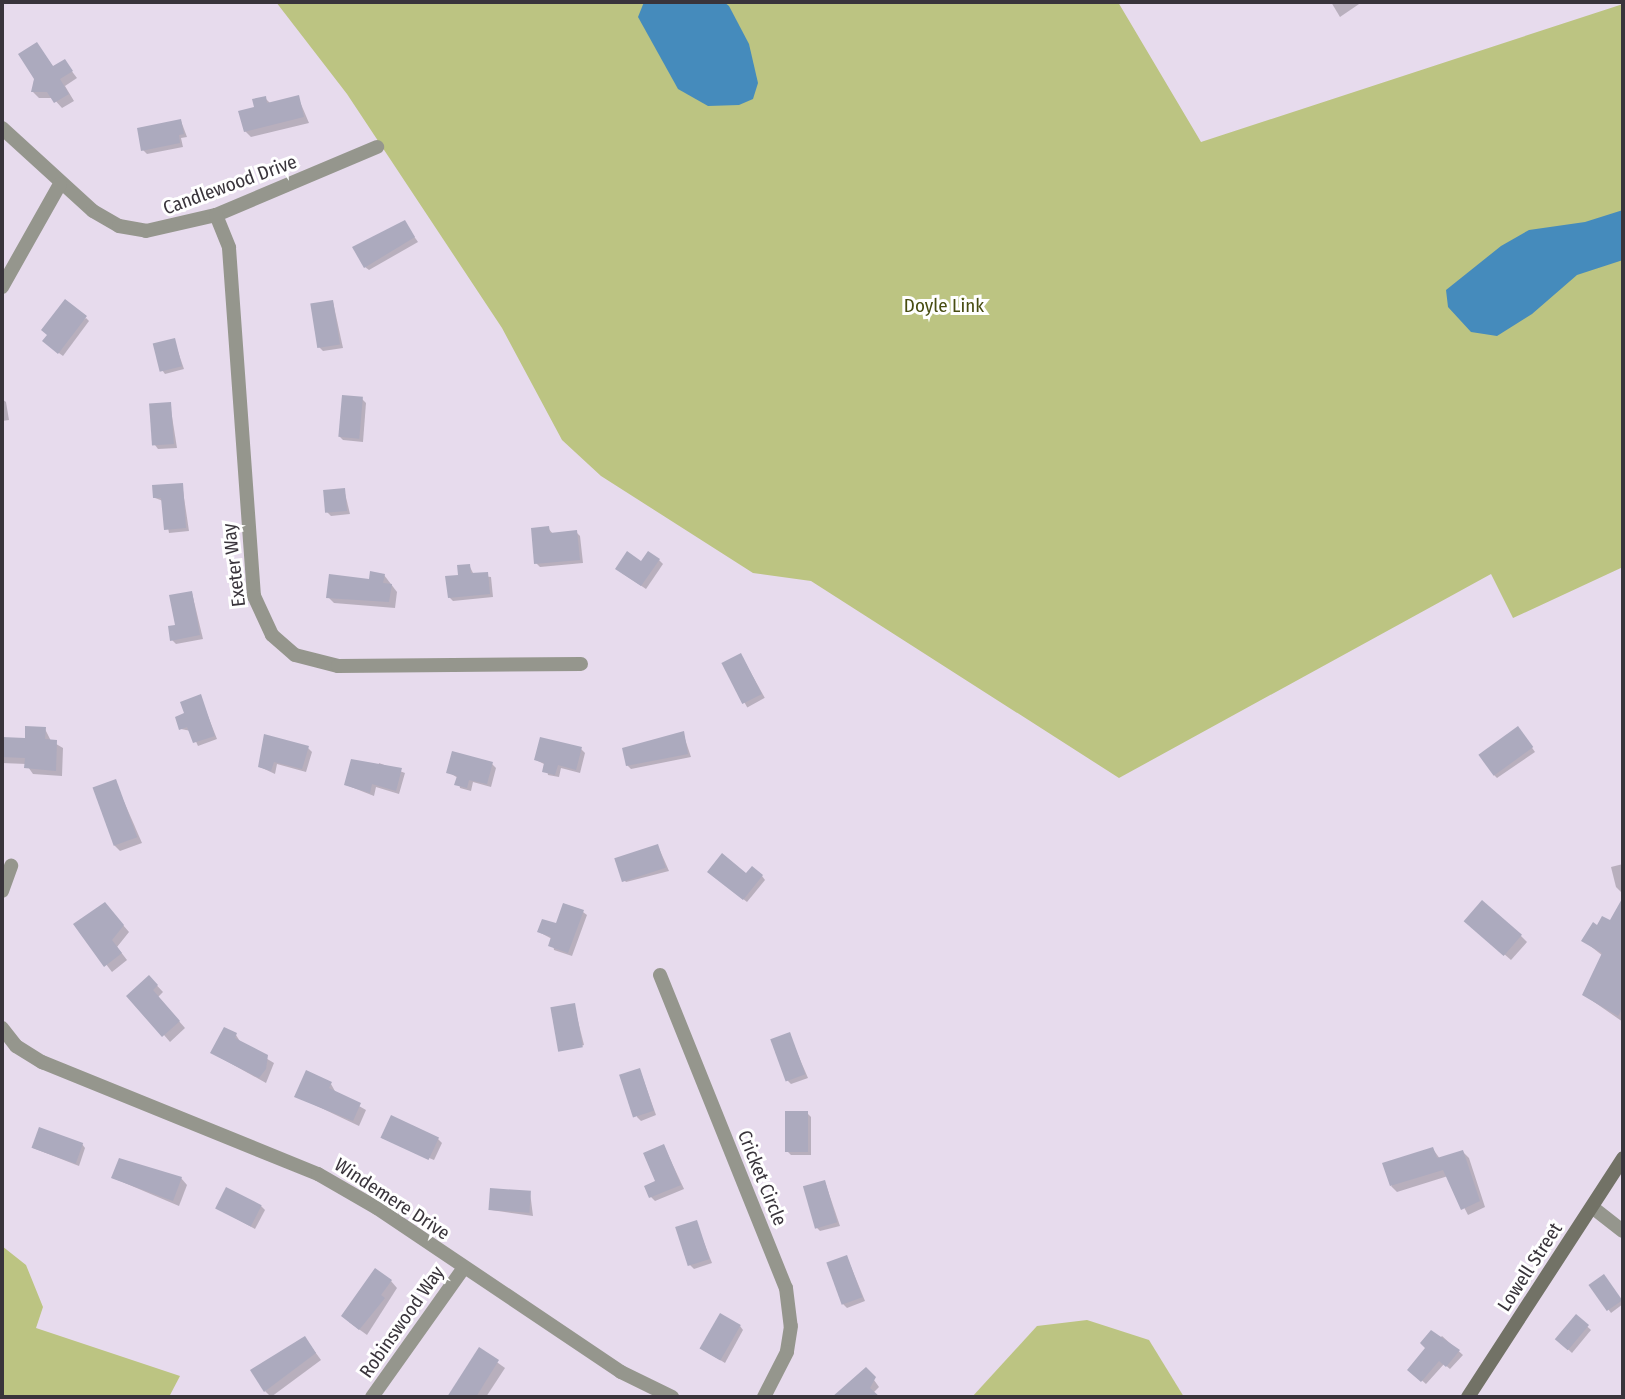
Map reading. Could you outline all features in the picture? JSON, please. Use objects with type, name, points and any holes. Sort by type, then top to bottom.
[{"type":"main road","name":"Lowell Street","points":[[1468,1397],[1623,1158]]},
{"type":"street","name":"Candlewood Drive","points":[[2,128],[60,184],[93,211],[134,230],[170,229],[216,215],[377,147]]},
{"type":"street","points":[[2,287],[60,184]]},
{"type":"street","name":"Exeter Way","points":[[216,215],[229,248],[254,596],[262,621],[277,642],[304,659],[338,666],[581,664]]},
{"type":"street","points":[[2,891],[10,866]]},
{"type":"street","name":"Cricket Circle","points":[[660,975],[786,1288],[791,1326],[786,1352],[764,1397]]},
{"type":"street","name":"Windemere Drive","points":[[2,1028],[16,1046],[41,1062],[318,1174],[377,1208],[463,1269],[621,1372],[672,1397]]},
{"type":"street","points":[[1592,1208],[1623,1231]]},
{"type":"street","name":"Robinswood Way","points":[[372,1397],[463,1269]]},
{"type":"green space","name":"Doyle Link","points":[[276,2],[1118,2],[1201,142],[1623,4],[1623,567],[1513,618],[1491,574],[1119,778],[811,581],[753,573],[601,476],[562,440],[502,328],[347,94]]},
{"type":"green space","points":[[2,1246],[26,1265],[43,1307],[36,1328],[180,1376],[169,1397],[2,1397]]},
{"type":"green space","points":[[1087,1320],[1149,1340],[1184,1397],[972,1397],[1037,1326]]},
{"type":"water","points":[[644,2],[724,2],[729,6],[749,44],[758,83],[753,99],[739,105],[708,106],[678,89],[638,17]]},
{"type":"water","points":[[1623,210],[1623,260],[1577,275],[1532,314],[1497,336],[1471,332],[1448,307],[1446,290],[1501,246],[1529,230],[1585,222]]},
{"type":"building","points":[[37,42],[53,66],[65,59],[73,71],[60,79],[69,94],[54,103],[47,92],[31,92],[34,79],[18,54]]},
{"type":"building","points":[[299,95],[304,117],[244,132],[238,111],[254,107],[252,99],[266,96],[267,103]]},
{"type":"building","points":[[181,119],[184,134],[179,135],[180,143],[141,151],[137,128]]},
{"type":"building","points":[[405,220],[415,237],[364,268],[352,247]]},
{"type":"building","points":[[65,299],[87,316],[58,354],[42,341],[47,335],[41,330]]},
{"type":"building","points":[[333,300],[340,344],[317,348],[310,304]]},
{"type":"building","points":[[175,338],[182,366],[160,372],[153,344]]},
{"type":"building","points":[[342,395],[363,397],[359,439],[338,437]]},
{"type":"building","points":[[171,402],[174,444],[152,445],[149,404]]},
{"type":"building","points":[[183,483],[186,528],[164,530],[161,498],[153,498],[152,485]]},
{"type":"building","points":[[345,488],[347,511],[325,513],[323,490]]},
{"type":"building","points":[[549,526],[550,533],[577,530],[580,560],[534,564],[531,528]]},
{"type":"building","points":[[627,551],[641,561],[648,551],[660,559],[641,586],[615,569]]},
{"type":"building","points":[[470,564],[471,573],[488,572],[490,594],[448,598],[445,576],[458,575],[457,565]]},
{"type":"building","points":[[370,571],[385,574],[383,583],[392,584],[389,602],[326,598],[329,574],[369,579]]},
{"type":"building","points":[[192,591],[200,635],[170,641],[168,626],[175,625],[169,595]]},
{"type":"building","points":[[741,653],[762,694],[742,704],[721,663]]},
{"type":"building","points":[[201,694],[215,736],[193,743],[187,727],[179,730],[175,717],[184,713],[180,702]]},
{"type":"building","points":[[25,726],[46,727],[45,739],[57,740],[56,771],[24,768],[25,758],[2,757],[2,737],[25,738]]},
{"type":"building","points":[[1518,726],[1533,747],[1494,776],[1478,755]]},
{"type":"building","points":[[684,731],[688,754],[626,766],[622,748]]},
{"type":"building","points":[[264,734],[309,746],[302,769],[274,762],[271,771],[258,767]]},
{"type":"building","points":[[540,737],[582,747],[576,770],[558,765],[555,775],[542,772],[544,763],[534,760]]},
{"type":"building","points":[[452,751],[493,762],[487,784],[469,780],[467,788],[454,785],[457,776],[446,773]]},
{"type":"building","points":[[351,759],[402,768],[396,791],[372,784],[370,793],[344,785]]},
{"type":"building","points":[[116,779],[137,837],[114,846],[93,788]]},
{"type":"building","points":[[658,844],[666,868],[622,882],[614,858]]},
{"type":"building","points":[[722,853],[746,873],[752,866],[763,875],[743,900],[707,872]]},
{"type":"building","points":[[1623,897],[1623,1008],[1618,1016],[1582,995],[1602,953],[1581,941],[1593,922],[1597,925],[1602,916],[1610,920]]},
{"type":"building","points":[[1482,900],[1522,935],[1504,956],[1464,921]]},
{"type":"building","points":[[105,902],[124,925],[112,940],[122,953],[104,967],[73,924]]},
{"type":"building","points":[[563,903],[584,910],[568,953],[548,946],[551,937],[537,932],[542,919],[556,923]]},
{"type":"building","points":[[149,975],[158,985],[153,990],[180,1021],[162,1037],[126,996]]},
{"type":"building","points":[[575,1003],[583,1047],[558,1052],[550,1007]]},
{"type":"building","points":[[224,1027],[237,1033],[235,1038],[268,1055],[266,1069],[259,1078],[210,1053]]},
{"type":"building","points":[[790,1032],[805,1074],[786,1081],[770,1039]]},
{"type":"building","points":[[640,1068],[654,1111],[633,1118],[619,1075]]},
{"type":"building","points":[[306,1070],[332,1082],[329,1088],[361,1103],[353,1121],[294,1097]]},
{"type":"building","points":[[785,1111],[808,1111],[808,1152],[785,1152]]},
{"type":"building","points":[[391,1115],[439,1137],[428,1160],[380,1138]]},
{"type":"building","points":[[39,1127],[83,1143],[76,1164],[31,1148]]},
{"type":"building","points":[[664,1144],[681,1185],[649,1198],[644,1186],[655,1181],[643,1153]]},
{"type":"building","points":[[1433,1147],[1437,1158],[1463,1150],[1480,1201],[1461,1210],[1443,1170],[1390,1186],[1382,1163]]},
{"type":"building","points":[[119,1158],[182,1177],[173,1201],[111,1178]]},
{"type":"building","points":[[825,1180],[837,1222],[815,1229],[803,1186]]},
{"type":"building","points":[[226,1187],[262,1205],[251,1227],[215,1208]]},
{"type":"building","points":[[490,1188],[531,1191],[529,1213],[488,1210]]},
{"type":"building","points":[[697,1220],[710,1259],[688,1266],[675,1227]]},
{"type":"building","points":[[847,1255],[862,1297],[842,1305],[826,1263]]},
{"type":"building","points":[[375,1268],[392,1280],[381,1295],[385,1298],[359,1330],[341,1316]]},
{"type":"building","points":[[1604,1274],[1622,1300],[1607,1311],[1588,1285]]},
{"type":"building","points":[[720,1313],[741,1325],[720,1361],[700,1349]]},
{"type":"building","points":[[1576,1314],[1589,1325],[1568,1350],[1555,1339]]},
{"type":"building","points":[[1431,1330],[1460,1350],[1446,1367],[1439,1361],[1421,1382],[1407,1370],[1425,1348],[1420,1343]]},
{"type":"building","points":[[305,1336],[316,1353],[264,1392],[250,1370]]},
{"type":"building","points":[[479,1347],[499,1360],[476,1397],[447,1397]]},
{"type":"building","points":[[866,1367],[876,1377],[870,1388],[880,1397],[832,1397]]}]
